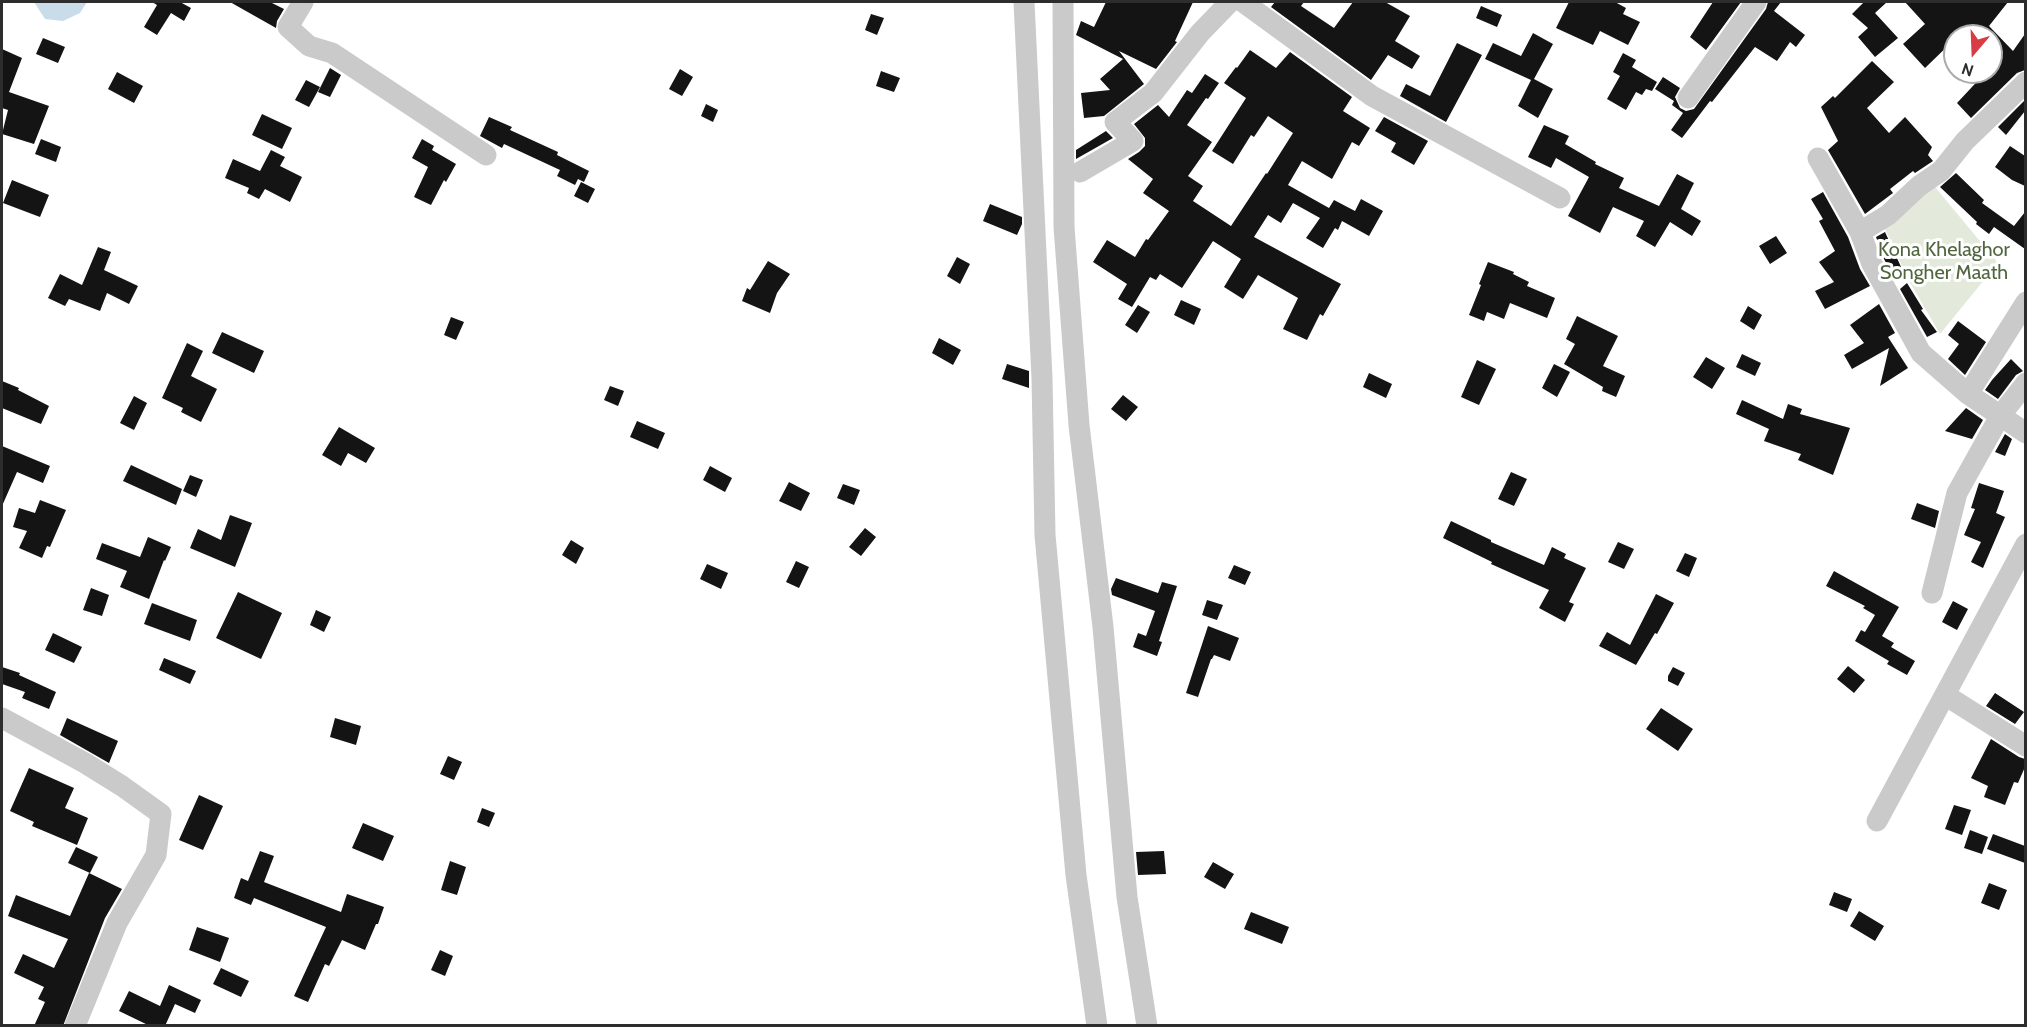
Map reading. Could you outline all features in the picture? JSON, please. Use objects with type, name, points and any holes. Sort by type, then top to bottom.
[{"type":"street","points":[[303,2],[288,27],[309,46],[332,54],[486,155]]},
{"type":"street","points":[[1024,2],[1042,378],[1045,535],[1076,875],[1097,1026]]},
{"type":"street","points":[[1064,2],[1064,226],[1078,425],[1103,627],[1127,897],[1147,1026]]},
{"type":"street","points":[[1080,172],[1133,141],[1115,122],[1153,93],[1200,33],[1230,2]]},
{"type":"street","points":[[1243,2],[1372,96],[1560,198]]},
{"type":"street","points":[[1688,98],[1756,2]]},
{"type":"street","points":[[1860,232],[1888,215],[1919,186],[1941,171],[1965,141],[2025,82]]},
{"type":"street","points":[[1818,158],[1860,232],[1872,264],[1921,353],[1968,394],[2025,433]]},
{"type":"street","points":[[1968,394],[2025,302]]},
{"type":"street","points":[[1932,593],[1957,493],[2000,416],[2025,383]]},
{"type":"street","points":[[1877,821],[2025,544]]},
{"type":"street","points":[[1945,695],[2025,746]]},
{"type":"street","points":[[2,718],[85,763],[161,814],[156,855],[117,923],[75,1026]]},
{"type":"green space","name":"Kona Khelaghor Songher Maath","points":[[1931,182],[1998,263],[1940,334],[1909,281],[1884,227]]},
{"type":"water","points":[[34,2],[87,2],[80,13],[63,21],[45,19]]},
{"type":"building","points":[[152,2],[180,2],[191,8],[184,21],[171,13],[157,35],[144,27],[157,5]]},
{"type":"building","points":[[230,2],[270,2],[284,9],[276,28]]},
{"type":"building","points":[[1106,2],[1193,2],[1175,41],[1177,42],[1156,69],[1119,51],[1144,84],[1104,116],[1084,118],[1081,93],[1110,90],[1100,79],[1123,59],[1076,35],[1081,21],[1094,27]]},
{"type":"building","points":[[1275,2],[1304,2],[1301,6],[1334,28],[1353,2],[1385,2],[1410,16],[1395,41],[1420,56],[1412,69],[1388,55],[1371,80],[1271,7]]},
{"type":"building","points":[[1569,2],[1615,2],[1626,8],[1623,14],[1640,22],[1628,45],[1600,31],[1593,45],[1556,28]]},
{"type":"building","points":[[1713,2],[1741,2],[1706,50],[1690,37]]},
{"type":"building","points":[[1768,2],[1781,2],[1774,11],[1805,35],[1796,47],[1790,42],[1777,61],[1755,47],[1682,138],[1671,130],[1683,113],[1672,105],[1674,101],[1655,89],[1663,77],[1680,88],[1675,97],[1680,108],[1686,111],[1694,109],[1766,9]]},
{"type":"building","points":[[1864,2],[1887,2],[1875,13],[1898,38],[1875,57],[1858,37],[1868,28],[1852,14]]},
{"type":"building","points":[[1905,2],[2008,2],[1991,24],[1943,24],[1943,51],[1925,68],[1903,44],[1925,24]]},
{"type":"building","points":[[1481,6],[1502,15],[1497,27],[1476,18]]},
{"type":"building","points":[[871,14],[884,18],[877,35],[865,30]]},
{"type":"building","points":[[1533,33],[1553,44],[1534,79],[1553,89],[1538,118],[1518,106],[1531,80],[1485,59],[1493,43],[1521,56]]},
{"type":"building","points":[[2025,34],[2025,70],[2017,73],[1971,118],[1957,103],[1975,84],[2003,84],[2003,41],[2013,51]]},
{"type":"building","points":[[43,38],[65,47],[58,63],[36,54]]},
{"type":"building","points":[[1457,43],[1482,55],[1446,122],[1400,96],[1406,84],[1430,96]]},
{"type":"building","points":[[2,49],[22,58],[9,92],[49,106],[34,144],[2,134],[8,110],[2,108]]},
{"type":"building","points":[[1250,50],[1276,68],[1290,52],[1352,97],[1343,111],[1370,128],[1359,146],[1352,142],[1332,179],[1302,161],[1288,185],[1329,208],[1334,200],[1355,211],[1361,199],[1383,211],[1369,236],[1342,221],[1338,230],[1335,228],[1323,248],[1306,238],[1320,218],[1293,203],[1281,223],[1268,215],[1254,237],[1341,284],[1323,316],[1320,314],[1307,340],[1283,329],[1298,298],[1258,275],[1243,299],[1224,287],[1241,259],[1213,241],[1182,288],[1160,274],[1156,280],[1150,277],[1132,307],[1118,299],[1127,284],[1093,262],[1107,240],[1135,257],[1146,239],[1148,240],[1169,211],[1143,193],[1153,179],[1128,159],[1145,146],[1145,138],[1134,124],[1158,105],[1169,117],[1187,90],[1192,93],[1205,74],[1219,83],[1187,125],[1212,142],[1188,176],[1203,186],[1193,201],[1231,226],[1293,133],[1268,116],[1254,137],[1251,135],[1233,164],[1212,151],[1246,98],[1224,83]]},
{"type":"building","points":[[1623,53],[1636,60],[1632,67],[1657,82],[1652,91],[1646,89],[1642,95],[1636,92],[1626,110],[1607,99],[1620,76],[1613,72]]},
{"type":"building","points":[[1872,61],[1894,82],[1867,108],[1889,133],[1905,117],[1932,147],[1928,155],[1933,161],[1915,173],[1913,171],[1890,189],[1893,193],[1865,214],[1828,150],[1838,141],[1821,107],[1833,96],[1835,98]]},
{"type":"building","points":[[330,68],[341,75],[330,97],[318,92]]},
{"type":"building","points":[[680,69],[693,77],[682,96],[669,89]]},
{"type":"building","points":[[881,71],[900,78],[894,92],[876,86]]},
{"type":"building","points":[[117,72],[143,86],[134,103],[108,89]]},
{"type":"building","points":[[306,80],[320,87],[309,107],[295,100]]},
{"type":"building","points":[[2025,100],[2025,111],[2006,135],[1998,127]]},
{"type":"building","points":[[706,104],[718,110],[713,122],[701,116]]},
{"type":"building","points":[[262,114],[292,128],[282,149],[252,135]]},
{"type":"building","points":[[489,117],[512,127],[510,130],[558,152],[557,155],[589,171],[584,182],[578,179],[575,185],[557,176],[560,170],[504,144],[502,148],[480,136]]},
{"type":"building","points":[[1384,117],[1428,141],[1414,165],[1391,152],[1396,143],[1375,131]]},
{"type":"building","points":[[1544,125],[1569,136],[1565,144],[1596,162],[1595,164],[1624,178],[1619,188],[1659,206],[1677,174],[1694,183],[1681,209],[1701,221],[1692,236],[1670,222],[1655,247],[1636,236],[1644,221],[1613,207],[1600,233],[1568,216],[1589,177],[1556,158],[1551,168],[1528,157]]},
{"type":"building","points":[[1106,131],[1113,138],[1076,159],[1076,150]]},
{"type":"building","points":[[41,139],[61,147],[56,162],[35,154]]},
{"type":"building","points":[[422,139],[434,146],[432,150],[456,164],[446,182],[444,180],[431,205],[414,197],[428,167],[412,158]]},
{"type":"building","points":[[2010,146],[2025,156],[2025,186],[2012,180],[1995,167]]},
{"type":"building","points":[[271,150],[285,157],[280,166],[302,177],[290,202],[265,189],[259,199],[247,193],[249,188],[225,178],[233,159],[260,171]]},
{"type":"building","points":[[1956,173],[1984,200],[1982,203],[2014,226],[2025,212],[2025,249],[1994,227],[1989,234],[1940,187]]},
{"type":"building","points":[[12,180],[49,195],[40,217],[3,203]]},
{"type":"building","points":[[581,182],[595,189],[588,203],[574,196]]},
{"type":"building","points":[[1823,192],[1848,237],[1860,269],[1870,286],[1825,309],[1815,291],[1834,282],[1819,262],[1835,251],[1819,221],[1823,219],[1811,199]]},
{"type":"building","points":[[990,204],[1022,217],[1022,224],[1017,235],[983,221]]},
{"type":"building","points":[[1885,232],[1902,269],[1892,274],[1876,237]]},
{"type":"building","points":[[1776,236],[1787,253],[1770,264],[1759,246]]},
{"type":"building","points":[[98,247],[111,252],[104,270],[138,286],[129,304],[107,293],[100,311],[69,299],[65,306],[48,298],[60,274],[82,285]]},
{"type":"building","points":[[957,257],[970,264],[960,284],[947,276]]},
{"type":"building","points":[[768,261],[790,274],[777,293],[770,313],[742,301],[747,288],[750,290]]},
{"type":"building","points":[[1488,262],[1514,272],[1513,274],[1529,282],[1527,286],[1555,298],[1547,318],[1510,303],[1504,319],[1487,312],[1484,321],[1469,315]]},
{"type":"building","points":[[1907,283],[1923,309],[1921,310],[1937,332],[1927,337],[1900,289]]},
{"type":"building","points":[[1181,300],[1201,309],[1194,325],[1174,315]]},
{"type":"building","points":[[1879,304],[1895,333],[1888,337],[1908,368],[1880,386],[1889,348],[1852,369],[1844,355],[1864,343],[1850,325]]},
{"type":"building","points":[[1138,305],[1150,312],[1137,333],[1125,325]]},
{"type":"building","points":[[1748,306],[1762,315],[1754,330],[1740,321]]},
{"type":"building","points":[[1577,316],[1618,336],[1603,366],[1625,376],[1616,397],[1602,391],[1603,387],[1564,364],[1575,344],[1566,339]]},
{"type":"building","points":[[451,317],[464,322],[456,340],[444,335]]},
{"type":"building","points":[[1958,321],[1986,342],[1965,375],[1948,359],[1959,344],[1948,335]]},
{"type":"building","points":[[222,332],[264,351],[254,373],[212,353]]},
{"type":"building","points":[[939,338],[961,350],[953,365],[932,353]]},
{"type":"building","points":[[187,343],[203,351],[191,376],[217,389],[201,422],[181,412],[183,408],[162,398]]},
{"type":"building","points":[[1742,354],[1761,363],[1755,376],[1736,367]]},
{"type":"building","points":[[1706,357],[1725,368],[1712,389],[1693,377]]},
{"type":"building","points":[[2011,359],[2023,371],[2016,375],[1998,399],[1985,390]]},
{"type":"building","points":[[1477,360],[1496,369],[1479,405],[1461,397]]},
{"type":"building","points":[[1007,364],[1029,371],[1029,388],[1002,379]]},
{"type":"building","points":[[1554,364],[1570,372],[1557,397],[1542,388]]},
{"type":"building","points":[[1369,373],[1392,384],[1386,398],[1363,387]]},
{"type":"building","points":[[2,381],[19,388],[18,390],[49,406],[41,424],[2,408]]},
{"type":"building","points":[[610,386],[624,391],[618,406],[604,400]]},
{"type":"building","points":[[1123,395],[1138,407],[1126,421],[1111,409]]},
{"type":"building","points":[[134,396],[147,403],[134,430],[120,423]]},
{"type":"building","points":[[1742,400],[1783,419],[1788,404],[1802,409],[1800,414],[1850,428],[1833,475],[1798,460],[1801,454],[1764,441],[1769,429],[1736,414]]},
{"type":"building","points":[[1966,408],[1983,420],[1972,439],[1945,431]]},
{"type":"building","points":[[637,421],[665,433],[658,449],[630,437]]},
{"type":"building","points":[[339,427],[375,448],[366,463],[348,453],[341,466],[322,455]]},
{"type":"building","points":[[2005,434],[2012,439],[2005,456],[1995,452]]},
{"type":"building","points":[[2,446],[50,466],[43,483],[17,472],[2,506]]},
{"type":"building","points":[[131,465],[182,489],[176,505],[123,481]]},
{"type":"building","points":[[710,466],[732,478],[725,492],[703,480]]},
{"type":"building","points":[[1511,472],[1527,479],[1514,506],[1498,499]]},
{"type":"building","points":[[190,475],[203,480],[196,497],[183,491]]},
{"type":"building","points":[[789,482],[810,493],[801,511],[779,501]]},
{"type":"building","points":[[1979,483],[2004,491],[1996,513],[2005,517],[1983,568],[1971,562],[1981,542],[1964,535],[1975,509],[1971,508]]},
{"type":"building","points":[[843,484],[860,490],[854,505],[837,498]]},
{"type":"building","points":[[40,500],[66,510],[50,547],[47,546],[42,558],[19,548],[27,531],[13,527],[19,508],[35,513]]},
{"type":"building","points":[[1917,503],[1939,511],[1935,528],[1911,519]]},
{"type":"building","points":[[230,515],[252,523],[235,567],[190,548],[198,529],[221,540]]},
{"type":"building","points":[[1451,521],[1491,542],[1544,565],[1552,547],[1566,554],[1564,558],[1586,568],[1569,602],[1574,604],[1565,622],[1539,608],[1549,590],[1491,564],[1492,562],[1443,538]]},
{"type":"building","points":[[865,528],[876,537],[861,556],[849,547]]},
{"type":"building","points":[[148,537],[171,547],[149,599],[120,587],[127,571],[96,559],[102,543],[140,557]]},
{"type":"building","points":[[571,540],[584,548],[576,564],[562,555]]},
{"type":"building","points":[[1618,542],[1634,549],[1624,569],[1608,562]]},
{"type":"building","points":[[1685,553],[1697,558],[1689,577],[1676,571]]},
{"type":"building","points":[[796,561],[809,567],[799,588],[786,582]]},
{"type":"building","points":[[707,564],[728,573],[721,589],[700,579]]},
{"type":"building","points":[[1234,565],[1251,572],[1245,585],[1228,578]]},
{"type":"building","points":[[1834,571],[1899,607],[1882,636],[1894,643],[1891,647],[1915,661],[1907,675],[1887,664],[1889,661],[1855,641],[1861,630],[1865,632],[1875,615],[1863,608],[1865,606],[1826,586]]},
{"type":"building","points":[[1116,578],[1158,593],[1162,582],[1177,586],[1159,641],[1162,642],[1157,656],[1133,647],[1138,633],[1146,636],[1155,611],[1112,595],[1111,589]]},
{"type":"building","points":[[91,588],[109,595],[102,616],[83,610]]},
{"type":"building","points":[[238,592],[282,613],[261,659],[216,638]]},
{"type":"building","points":[[1656,594],[1674,603],[1636,665],[1599,646],[1607,632],[1630,645]]},
{"type":"building","points":[[1207,600],[1223,605],[1217,620],[1202,615]]},
{"type":"building","points":[[1953,601],[1968,609],[1957,630],[1942,622]]},
{"type":"building","points":[[152,603],[197,620],[190,641],[144,624]]},
{"type":"building","points":[[316,610],[331,617],[324,632],[310,625]]},
{"type":"building","points":[[1208,626],[1239,638],[1230,661],[1214,655],[1211,659],[1198,697],[1186,693]]},
{"type":"building","points":[[53,633],[82,647],[74,663],[45,650]]},
{"type":"building","points":[[164,658],[196,671],[190,684],[159,670]]},
{"type":"building","points":[[1848,666],[1865,680],[1854,693],[1837,679]]},
{"type":"building","points":[[2,667],[20,673],[19,675],[56,692],[49,709],[22,698],[25,692],[2,684]]},
{"type":"building","points":[[1673,667],[1685,673],[1678,686],[1668,681]]},
{"type":"building","points":[[1995,693],[2024,712],[2015,724],[1986,706]]},
{"type":"building","points":[[1661,708],[1693,729],[1678,751],[1646,729]]},
{"type":"building","points":[[67,718],[118,741],[109,763],[60,735]]},
{"type":"building","points":[[335,718],[361,726],[356,745],[330,737]]},
{"type":"building","points":[[1991,739],[2025,759],[2025,767],[2018,783],[2014,782],[2005,805],[1984,797],[1988,786],[1971,778]]},
{"type":"building","points":[[448,756],[462,762],[454,780],[440,774]]},
{"type":"building","points":[[29,768],[74,788],[65,808],[88,818],[77,845],[32,826],[34,822],[10,811]]},
{"type":"building","points":[[199,795],[223,806],[203,850],[179,840]]},
{"type":"building","points":[[1954,805],[1971,810],[1962,835],[1945,829]]},
{"type":"building","points":[[482,808],[495,813],[489,827],[477,822]]},
{"type":"building","points":[[363,823],[394,836],[383,861],[352,848]]},
{"type":"building","points":[[1970,830],[1988,837],[1982,854],[1964,848]]},
{"type":"building","points":[[1993,834],[2025,846],[2025,863],[1987,849]]},
{"type":"building","points":[[76,847],[98,857],[90,873],[68,863]]},
{"type":"building","points":[[260,851],[274,856],[264,882],[341,912],[347,894],[384,907],[365,950],[342,940],[329,966],[325,964],[308,1002],[294,996],[326,927],[254,898],[251,905],[234,898],[241,878],[248,881]]},
{"type":"building","points":[[1164,851],[1166,874],[1138,875],[1136,852]]},
{"type":"building","points":[[450,861],[466,867],[457,895],[441,890]]},
{"type":"building","points":[[1213,862],[1234,874],[1225,889],[1204,877]]},
{"type":"building","points":[[89,873],[122,889],[105,918],[63,1026],[34,1026],[45,1002],[38,999],[44,987],[14,973],[23,954],[54,968],[68,939],[8,916],[16,895],[70,916]]},
{"type":"building","points":[[1989,883],[2007,890],[1999,910],[1981,903]]},
{"type":"building","points":[[1834,892],[1852,899],[1847,912],[1829,905]]},
{"type":"building","points":[[1859,911],[1884,926],[1875,941],[1850,926]]},
{"type":"building","points":[[1251,912],[1289,927],[1282,944],[1244,929]]},
{"type":"building","points":[[197,927],[229,938],[220,962],[189,950]]},
{"type":"building","points":[[440,950],[453,956],[445,976],[431,970]]},
{"type":"building","points":[[221,968],[249,981],[241,997],[213,984]]},
{"type":"building","points":[[169,985],[201,1000],[195,1013],[175,1004],[165,1026],[150,1026],[119,1011],[129,991],[160,1006]]}]
